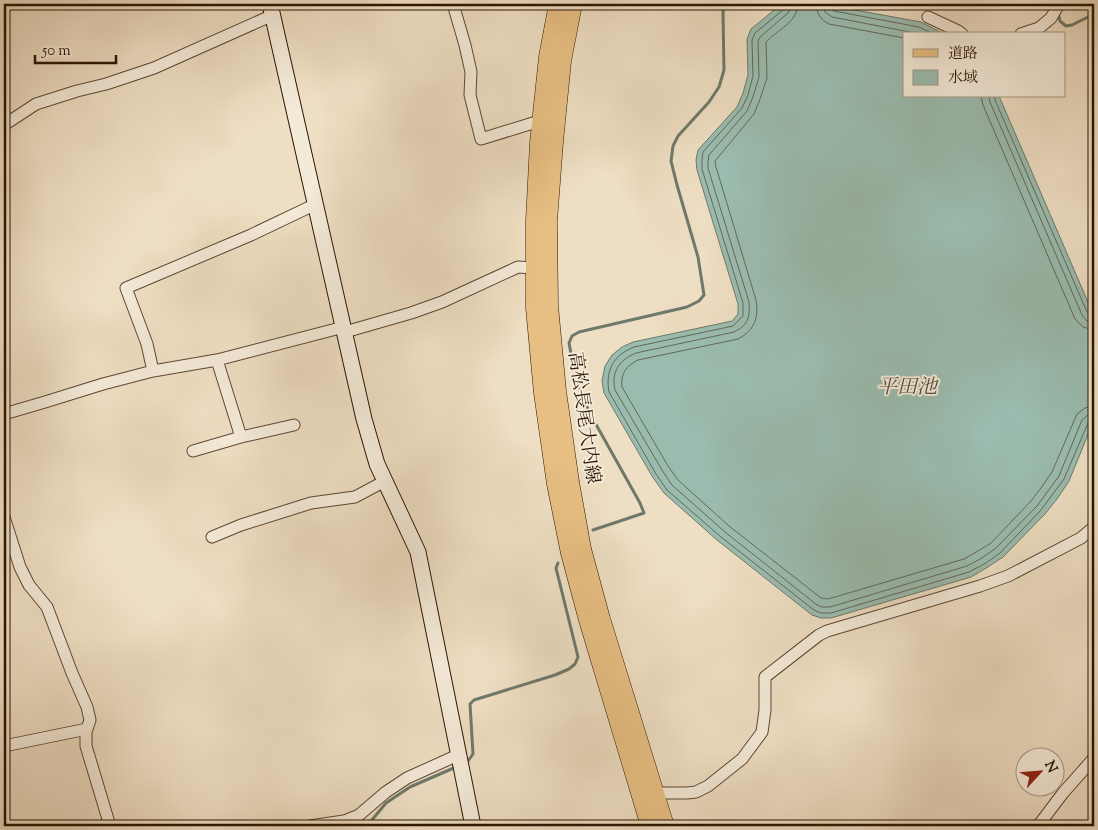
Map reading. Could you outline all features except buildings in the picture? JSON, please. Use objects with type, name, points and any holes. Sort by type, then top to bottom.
[{"type":"main road","name":"高松長尾大内線","points":[[558,4],[548,57],[541,121],[535,220],[536,308],[543,393],[556,484],[570,553],[588,620],[650,826]]},
{"type":"main road","name":"高松長尾大内線","points":[[573,4],[562,61],[548,221],[549,306],[556,391],[582,549],[649,793],[665,826]]},
{"type":"street","points":[[453,4],[469,63],[470,95],[481,139],[541,121]]},
{"type":"street","points":[[1027,32],[1039,28],[1051,18],[1057,7]]},
{"type":"street","points":[[5,121],[36,104],[154,68],[271,10],[364,419],[377,464],[418,552],[473,826]]},
{"type":"street","points":[[928,17],[959,32]]},
{"type":"street","points":[[153,371],[147,344],[126,288],[251,235],[316,204]]},
{"type":"street","points":[[4,414],[153,371],[217,360],[411,313],[442,302],[518,267],[535,268]]},
{"type":"street","points":[[217,360],[241,438]]},
{"type":"street","points":[[193,451],[294,425]]},
{"type":"street","points":[[212,537],[241,525],[311,503],[355,497],[385,481]]},
{"type":"street","points":[[4,517],[20,567],[29,585],[47,607],[87,707],[90,720],[86,729],[86,746],[110,826]]},
{"type":"street","points":[[649,793],[687,794],[696,792],[708,786],[742,759],[762,732],[765,710],[765,677],[827,630],[980,586],[1008,576],[1080,538],[1094,527]]},
{"type":"street","points":[[4,746],[86,729]]},
{"type":"street","points":[[310,826],[344,820],[359,815],[386,792],[407,778],[458,755]]},
{"type":"street","points":[[1038,826],[1094,758]]},
{"type":"water","name":"平田池","points":[[786,4],[822,4],[921,22],[940,32],[903,32],[903,98],[1000,98],[1094,316],[1094,420],[1069,481],[1045,514],[1003,557],[971,577],[831,618],[821,618],[812,615],[717,540],[664,493],[652,476],[604,393],[602,381],[605,366],[612,355],[622,347],[633,342],[732,321],[738,314],[738,304],[697,170],[696,160],[698,150],[737,107],[743,93],[748,75],[747,39],[751,29],[779,6]]},
{"type":"waterway","points":[[593,530],[644,513],[585,403],[575,375],[569,343],[572,336],[579,332],[687,307],[699,301],[704,295],[698,257],[671,161],[673,146],[678,136],[709,102],[719,87],[724,70],[724,4]]},
{"type":"waterway","points":[[1058,12],[1060,21],[1066,26],[1094,14]]},
{"type":"waterway","points":[[464,763],[473,754],[470,704],[474,700],[555,675],[575,664],[578,657],[556,568],[558,563]]},
{"type":"waterway","points":[[367,826],[386,803],[410,787],[456,767]]}]
